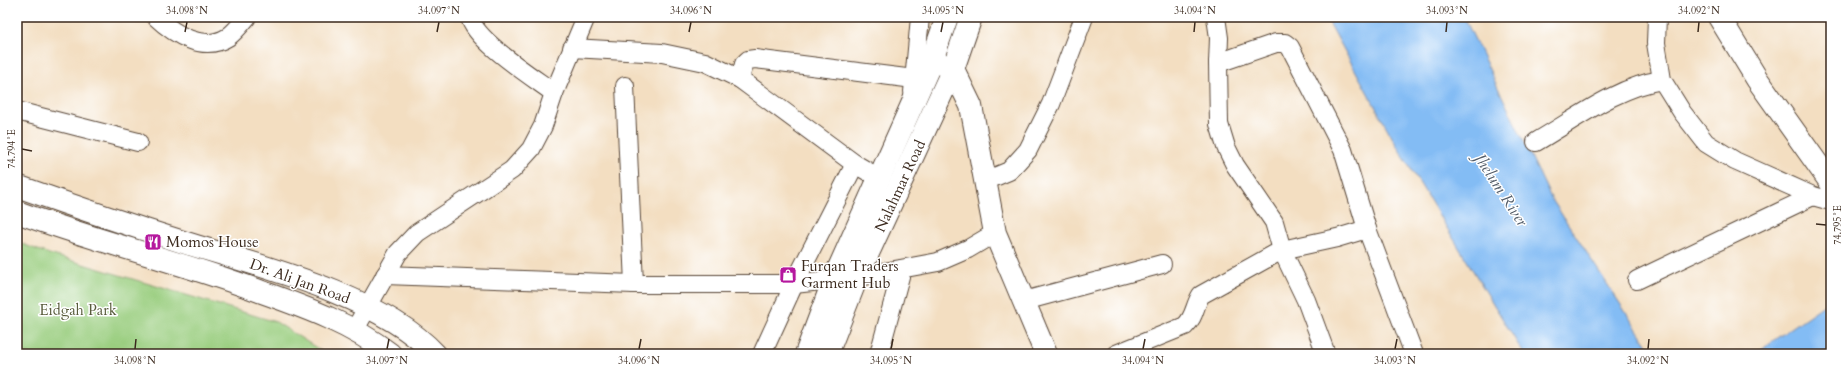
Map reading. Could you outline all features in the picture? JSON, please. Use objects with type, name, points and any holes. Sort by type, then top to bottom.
[{"type":"main road","name":"Nalahmar Road","points":[[806,354],[834,279],[932,60],[947,17]]},
{"type":"main road","name":"Nalahmar Road","points":[[827,354],[857,276],[954,69],[971,17]]},
{"type":"main road","points":[[1718,17],[1757,79],[1831,183]]},
{"type":"main road","points":[[932,60],[954,69],[971,106],[995,233],[1046,354]]},
{"type":"main road","name":"Dr. Ali Jan Road","points":[[17,186],[123,223],[285,274],[368,307],[410,331],[435,354]]},
{"type":"main road","name":"Dr. Ali Jan Road","points":[[17,212],[52,225],[216,275],[295,304],[375,342],[390,354]]},
{"type":"street","points":[[156,17],[184,38],[199,42],[215,41],[228,37],[247,17]]},
{"type":"street","points":[[470,17],[471,21],[485,41],[554,93]]},
{"type":"street","points":[[354,331],[398,254],[418,233],[512,170],[531,149],[543,126],[554,93],[586,17]]},
{"type":"street","points":[[912,104],[920,17]]},
{"type":"street","points":[[985,181],[1009,171],[1028,150],[1051,104],[1084,17]]},
{"type":"street","points":[[1216,17],[1219,38],[1219,124],[1226,148],[1235,165],[1274,222],[1282,250],[1306,300],[1326,354]]},
{"type":"street","points":[[1657,17],[1656,43],[1662,80],[1682,112],[1706,143],[1735,161],[1812,196],[1831,201]]},
{"type":"street","points":[[1218,63],[1276,43],[1285,43],[1290,48],[1343,150],[1367,229],[1414,354]]},
{"type":"street","points":[[572,48],[662,53],[705,62],[740,79],[854,164],[879,178]]},
{"type":"street","points":[[740,79],[744,64],[748,60],[755,59],[914,79]]},
{"type":"street","points":[[1536,142],[1608,99],[1645,83],[1662,80]]},
{"type":"street","points":[[625,86],[634,284]]},
{"type":"street","points":[[17,111],[138,142]]},
{"type":"street","points":[[762,354],[794,284],[854,164]]},
{"type":"street","points":[[1637,280],[1812,196]]},
{"type":"street","points":[[1116,354],[1185,326],[1192,320],[1196,302],[1201,295],[1282,250],[1338,238],[1367,229]]},
{"type":"street","points":[[385,275],[634,284],[794,284],[857,276],[938,262],[968,249],[995,233]]},
{"type":"street","points":[[1024,300],[1162,264]]},
{"type":"street","points":[[879,354],[902,269]]},
{"type":"green space","name":"Eidgah Park","points":[[17,242],[46,253],[276,322],[326,354],[17,354]]},
{"type":"water","name":"Jhelum River","points":[[1326,17],[1464,17],[1551,198],[1653,354],[1524,354],[1398,148]]},
{"type":"water","points":[[1831,300],[1831,348],[1822,354],[1754,354]]},
{"type":"place","name":"Momos House","points":[[153,242]]},
{"type":"place","name":"Furqan Traders Garment Hub","points":[[788,275]]}]
